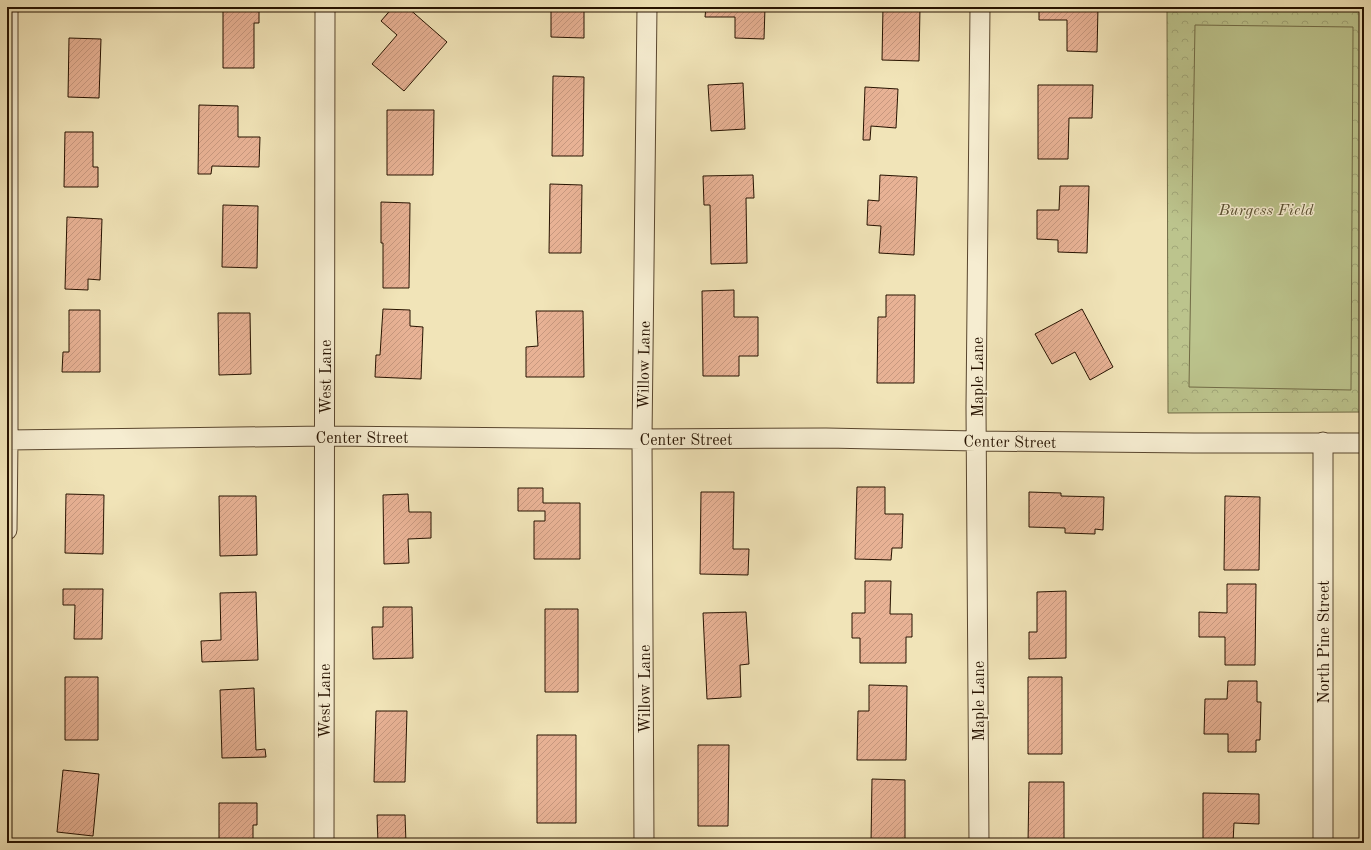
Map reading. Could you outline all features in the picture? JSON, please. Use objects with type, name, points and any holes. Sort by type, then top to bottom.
[{"type":"street","points":[[7,530],[8,7]]},
{"type":"street","name":"West Lane","points":[[324,843],[325,7]]},
{"type":"street","name":"Willow Lane","points":[[644,843],[642,439],[647,7]]},
{"type":"street","name":"Maple Lane","points":[[979,843],[976,441],[980,7]]},
{"type":"street","name":"Center Street","points":[[8,440],[325,436],[642,439],[826,438],[1194,443],[1364,442]]},
{"type":"street","name":"North Pine Street","points":[[1323,442],[1323,843]]},
{"type":"green space","name":"Burgess Field","points":[[1167,7],[1364,7],[1364,412],[1168,413]]},
{"type":"green space","name":"Burgess Field","points":[[1195,25],[1353,27],[1351,390],[1189,387]]},
{"type":"building","points":[[70,7],[103,7],[103,9],[70,9]]},
{"type":"building","points":[[223,7],[259,7],[259,23],[254,23],[254,68],[223,68]]},
{"type":"building","points":[[393,7],[407,7],[447,42],[404,91],[372,64],[397,35],[381,21]]},
{"type":"building","points":[[706,7],[765,7],[764,39],[735,38],[735,17],[705,17]]},
{"type":"building","points":[[883,7],[920,7],[919,61],[882,60]]},
{"type":"building","points":[[1039,7],[1098,7],[1097,52],[1067,51],[1067,20],[1039,20]]},
{"type":"building","points":[[551,9],[584,10],[584,38],[551,37]]},
{"type":"building","points":[[69,38],[101,39],[99,98],[68,97]]},
{"type":"building","points":[[553,76],[584,77],[583,156],[552,156]]},
{"type":"building","points":[[743,83],[745,129],[711,131],[708,85]]},
{"type":"building","points":[[1038,85],[1093,85],[1092,118],[1069,118],[1068,159],[1038,159]]},
{"type":"building","points":[[865,87],[898,89],[896,128],[871,126],[870,140],[863,140]]},
{"type":"building","points":[[199,105],[238,106],[238,137],[260,137],[259,167],[212,166],[211,174],[198,174]]},
{"type":"building","points":[[387,110],[434,110],[433,175],[387,175]]},
{"type":"building","points":[[65,132],[93,132],[93,167],[98,167],[98,187],[64,187]]},
{"type":"building","points":[[753,175],[754,198],[746,198],[747,263],[711,264],[710,205],[704,205],[703,176]]},
{"type":"building","points":[[880,175],[917,177],[914,255],[879,253],[881,226],[867,225],[868,200],[879,201]]},
{"type":"building","points":[[550,184],[582,185],[581,253],[549,253]]},
{"type":"building","points":[[1060,186],[1089,186],[1087,253],[1058,252],[1058,240],[1037,239],[1037,210],[1059,210]]},
{"type":"building","points":[[381,202],[410,203],[409,288],[383,288]]},
{"type":"building","points":[[223,205],[258,206],[257,268],[222,267]]},
{"type":"building","points":[[67,217],[102,219],[100,280],[88,279],[88,290],[65,289]]},
{"type":"building","points":[[734,290],[734,317],[758,317],[758,356],[739,356],[739,376],[703,376],[702,291]]},
{"type":"building","points":[[886,295],[915,295],[914,383],[877,383],[878,317],[886,317]]},
{"type":"building","points":[[383,309],[410,310],[410,326],[423,327],[421,379],[375,377],[376,355],[380,355]]},
{"type":"building","points":[[1082,309],[1113,367],[1090,380],[1075,352],[1052,364],[1035,334]]},
{"type":"building","points":[[69,310],[100,310],[100,372],[62,372],[63,352],[69,352]]},
{"type":"building","points":[[536,311],[583,311],[584,377],[526,377],[526,347],[538,346]]},
{"type":"building","points":[[218,313],[250,313],[251,374],[219,375]]},
{"type":"building","points":[[857,487],[885,487],[885,514],[903,514],[902,548],[892,548],[891,560],[855,559]]},
{"type":"building","points":[[518,488],[543,488],[543,503],[580,503],[580,559],[534,559],[534,521],[545,521],[545,511],[518,511]]},
{"type":"building","points":[[701,492],[734,492],[733,549],[749,549],[748,575],[700,574]]},
{"type":"building","points":[[1029,492],[1061,493],[1061,496],[1104,497],[1103,530],[1095,529],[1095,534],[1065,533],[1065,528],[1029,527]]},
{"type":"building","points":[[66,494],[104,495],[103,554],[65,553]]},
{"type":"building","points":[[408,494],[409,512],[431,512],[431,538],[408,539],[409,563],[384,564],[383,495]]},
{"type":"building","points":[[219,496],[256,496],[257,555],[220,556]]},
{"type":"building","points":[[1225,496],[1260,497],[1259,570],[1224,570]]},
{"type":"building","points":[[865,581],[891,581],[890,614],[912,614],[912,637],[906,637],[906,663],[860,663],[860,638],[852,638],[852,613],[865,613]]},
{"type":"building","points":[[1227,584],[1256,584],[1255,665],[1225,665],[1225,637],[1199,637],[1199,612],[1227,613]]},
{"type":"building","points":[[63,589],[103,589],[102,639],[74,639],[75,605],[63,605]]},
{"type":"building","points":[[1066,591],[1066,658],[1029,659],[1029,632],[1037,632],[1037,592]]},
{"type":"building","points":[[256,592],[258,660],[202,662],[201,641],[221,640],[220,593]]},
{"type":"building","points":[[383,607],[412,607],[413,658],[373,659],[372,627],[383,627]]},
{"type":"building","points":[[545,609],[578,609],[578,692],[545,692]]},
{"type":"building","points":[[746,612],[749,664],[740,665],[741,697],[707,699],[703,613]]},
{"type":"building","points":[[65,677],[98,677],[98,740],[65,740]]},
{"type":"building","points":[[1028,677],[1062,677],[1062,754],[1028,754]]},
{"type":"building","points":[[1228,681],[1257,681],[1257,702],[1261,702],[1260,740],[1256,740],[1256,752],[1228,752],[1228,734],[1204,734],[1205,699],[1227,699]]},
{"type":"building","points":[[869,685],[907,686],[906,760],[857,760],[858,711],[869,711]]},
{"type":"building","points":[[254,688],[256,750],[265,749],[266,757],[222,758],[220,690]]},
{"type":"building","points":[[376,711],[407,711],[405,782],[374,782]]},
{"type":"building","points":[[537,735],[576,735],[576,823],[537,823]]},
{"type":"building","points":[[698,745],[729,745],[728,826],[698,826]]},
{"type":"building","points":[[63,770],[99,774],[93,836],[57,832]]},
{"type":"building","points":[[872,779],[905,780],[905,843],[871,843]]},
{"type":"building","points":[[1029,782],[1064,782],[1064,843],[1028,843]]},
{"type":"building","points":[[1203,793],[1259,794],[1259,824],[1234,823],[1233,843],[1203,843]]},
{"type":"building","points":[[219,803],[257,803],[257,825],[253,825],[253,843],[219,843]]},
{"type":"building","points":[[377,815],[405,815],[406,843],[378,843]]}]
